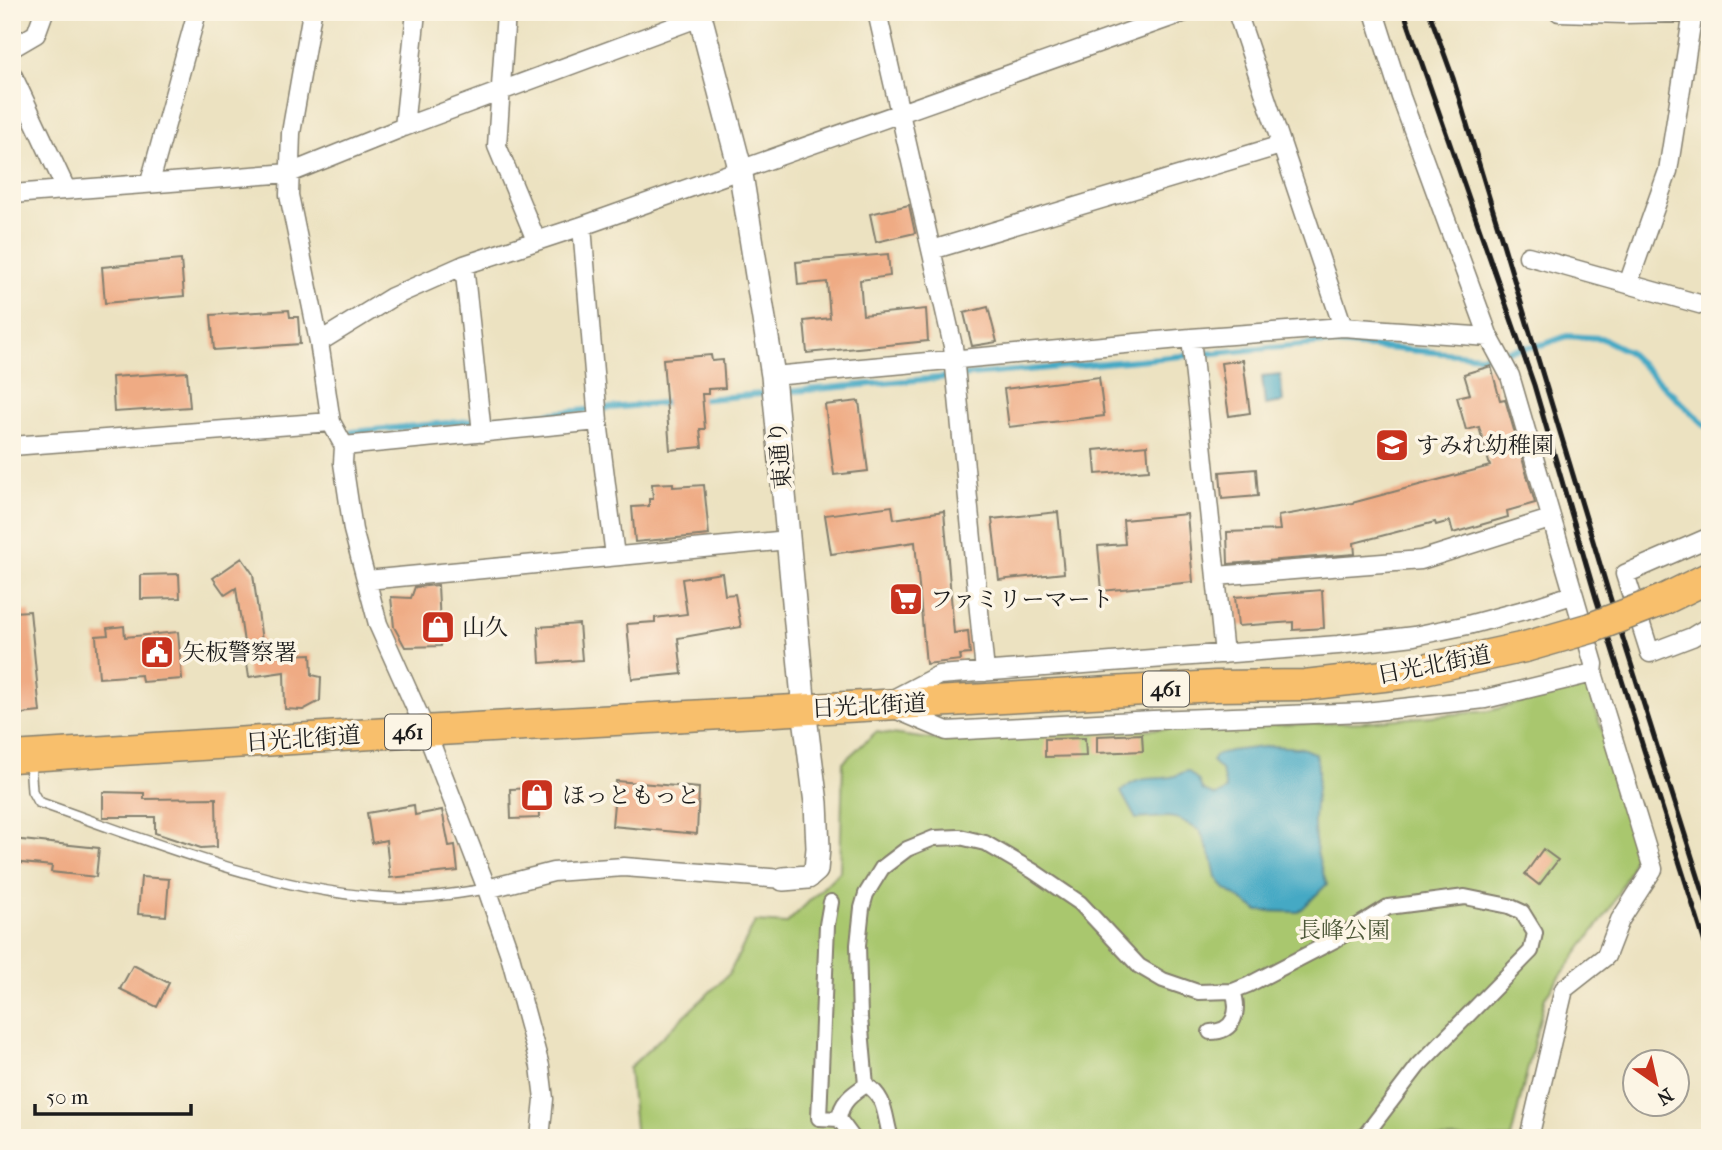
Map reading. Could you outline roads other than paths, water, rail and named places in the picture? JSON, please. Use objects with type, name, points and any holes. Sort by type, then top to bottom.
[{"type":"highway","name":"日光北街道","points":[[21,757],[804,709],[1216,686],[1305,685],[1401,674],[1525,647],[1591,628],[1662,600],[1710,577]]},
{"type":"street","points":[[12,48],[36,34],[44,12]]},
{"type":"street","points":[[150,182],[197,12]]},
{"type":"street","points":[[312,12],[291,133],[289,195],[319,342],[331,422],[344,446],[343,463],[354,530],[378,624],[426,731],[509,952],[540,1066],[544,1099],[540,1138]]},
{"type":"street","points":[[404,127],[416,12]]},
{"type":"street","points":[[506,12],[497,146],[536,240]]},
{"type":"street","points":[[877,12],[932,250],[954,360],[985,672]]},
{"type":"street","points":[[319,342],[393,297],[464,265],[582,226],[1185,12]]},
{"type":"street","points":[[1237,12],[1343,327]]},
{"type":"street","points":[[1374,12],[1401,97],[1489,338],[1510,376],[1594,664],[1593,673],[1653,869],[1620,920],[1606,956],[1564,989],[1529,1138]]},
{"type":"street","points":[[1559,12],[1710,12]]},
{"type":"street","points":[[1628,284],[1668,171],[1693,12]]},
{"type":"street","points":[[12,194],[289,173],[700,15]]},
{"type":"street","name":"東通り","points":[[700,15],[740,169],[773,376],[804,709],[816,803],[816,870],[808,877],[783,879]]},
{"type":"street","points":[[12,74],[66,189]]},
{"type":"street","points":[[932,250],[1281,145]]},
{"type":"street","points":[[582,226],[598,421],[615,555]]},
{"type":"street","points":[[1528,257],[1710,307]]},
{"type":"street","points":[[464,265],[482,433]]},
{"type":"street","points":[[773,376],[1343,327],[1489,338]]},
{"type":"street","points":[[1191,338],[1224,654]]},
{"type":"street","points":[[344,446],[598,421]]},
{"type":"street","points":[[12,446],[331,422]]},
{"type":"street","points":[[1216,576],[1421,560],[1550,519]]},
{"type":"street","points":[[1710,537],[1625,574],[1650,653],[1692,637],[1710,626]]},
{"type":"street","points":[[367,580],[788,540]]},
{"type":"street","points":[[884,705],[940,675],[1224,654],[1414,636],[1468,625],[1572,594]]},
{"type":"street","points":[[884,705],[947,731],[1365,712],[1485,699],[1593,673]]},
{"type":"street","points":[[866,1085],[860,1018],[858,945],[862,908],[866,894],[882,868],[907,849],[934,838],[960,837],[985,843],[1080,903],[1139,966],[1163,980],[1198,992],[1233,991],[1335,940],[1388,907],[1465,897],[1509,906],[1522,912],[1535,933],[1531,951],[1418,1066],[1363,1138]]},
{"type":"street","points":[[487,889],[553,872],[624,867],[783,879]]},
{"type":"street","points":[[831,902],[827,925],[819,1118],[839,1119]]},
{"type":"street","points":[[1210,1032],[1219,1032],[1228,1027],[1235,1017],[1237,1005],[1233,991]]},
{"type":"street","points":[[853,1138],[839,1119],[840,1110],[845,1102],[866,1085]]},
{"type":"street","points":[[866,1085],[883,1103],[891,1138]]},
{"type":"lane","points":[[21,757],[38,802],[238,871],[354,895],[400,898],[487,889]]},
{"type":"water","points":[[1280,374],[1283,402],[1265,405],[1262,376]]},
{"type":"water","points":[[1271,746],[1302,748],[1316,754],[1318,763],[1314,832],[1327,884],[1299,912],[1258,911],[1224,888],[1216,877],[1212,859],[1200,831],[1179,819],[1136,819],[1121,792],[1139,780],[1171,777],[1188,771],[1198,780],[1203,791],[1216,796],[1226,790],[1222,771],[1212,761],[1216,755]]},
{"type":"waterway","points":[[695,400],[1325,343],[1480,356],[1545,344],[1567,336],[1601,338],[1627,351],[1710,430]]},
{"type":"waterway","points":[[352,432],[674,402]]},
{"type":"railway","points":[[1404,12],[1534,385],[1596,598],[1710,959]]},
{"type":"railway","points":[[1429,12],[1453,78],[1609,594],[1710,914]]},
{"type":"place","name":"すみれ幼稚園","points":[[1392,445]]},
{"type":"place","name":"ファミリーマート","points":[[906,599]]},
{"type":"place","name":"山久","points":[[438,627]]},
{"type":"place","name":"矢板警察署","points":[[157,652]]},
{"type":"place","name":"ほっともっと","points":[[537,795]]},
{"type":"park label","name":"長峰公園","points":[[1344,930]]}]
